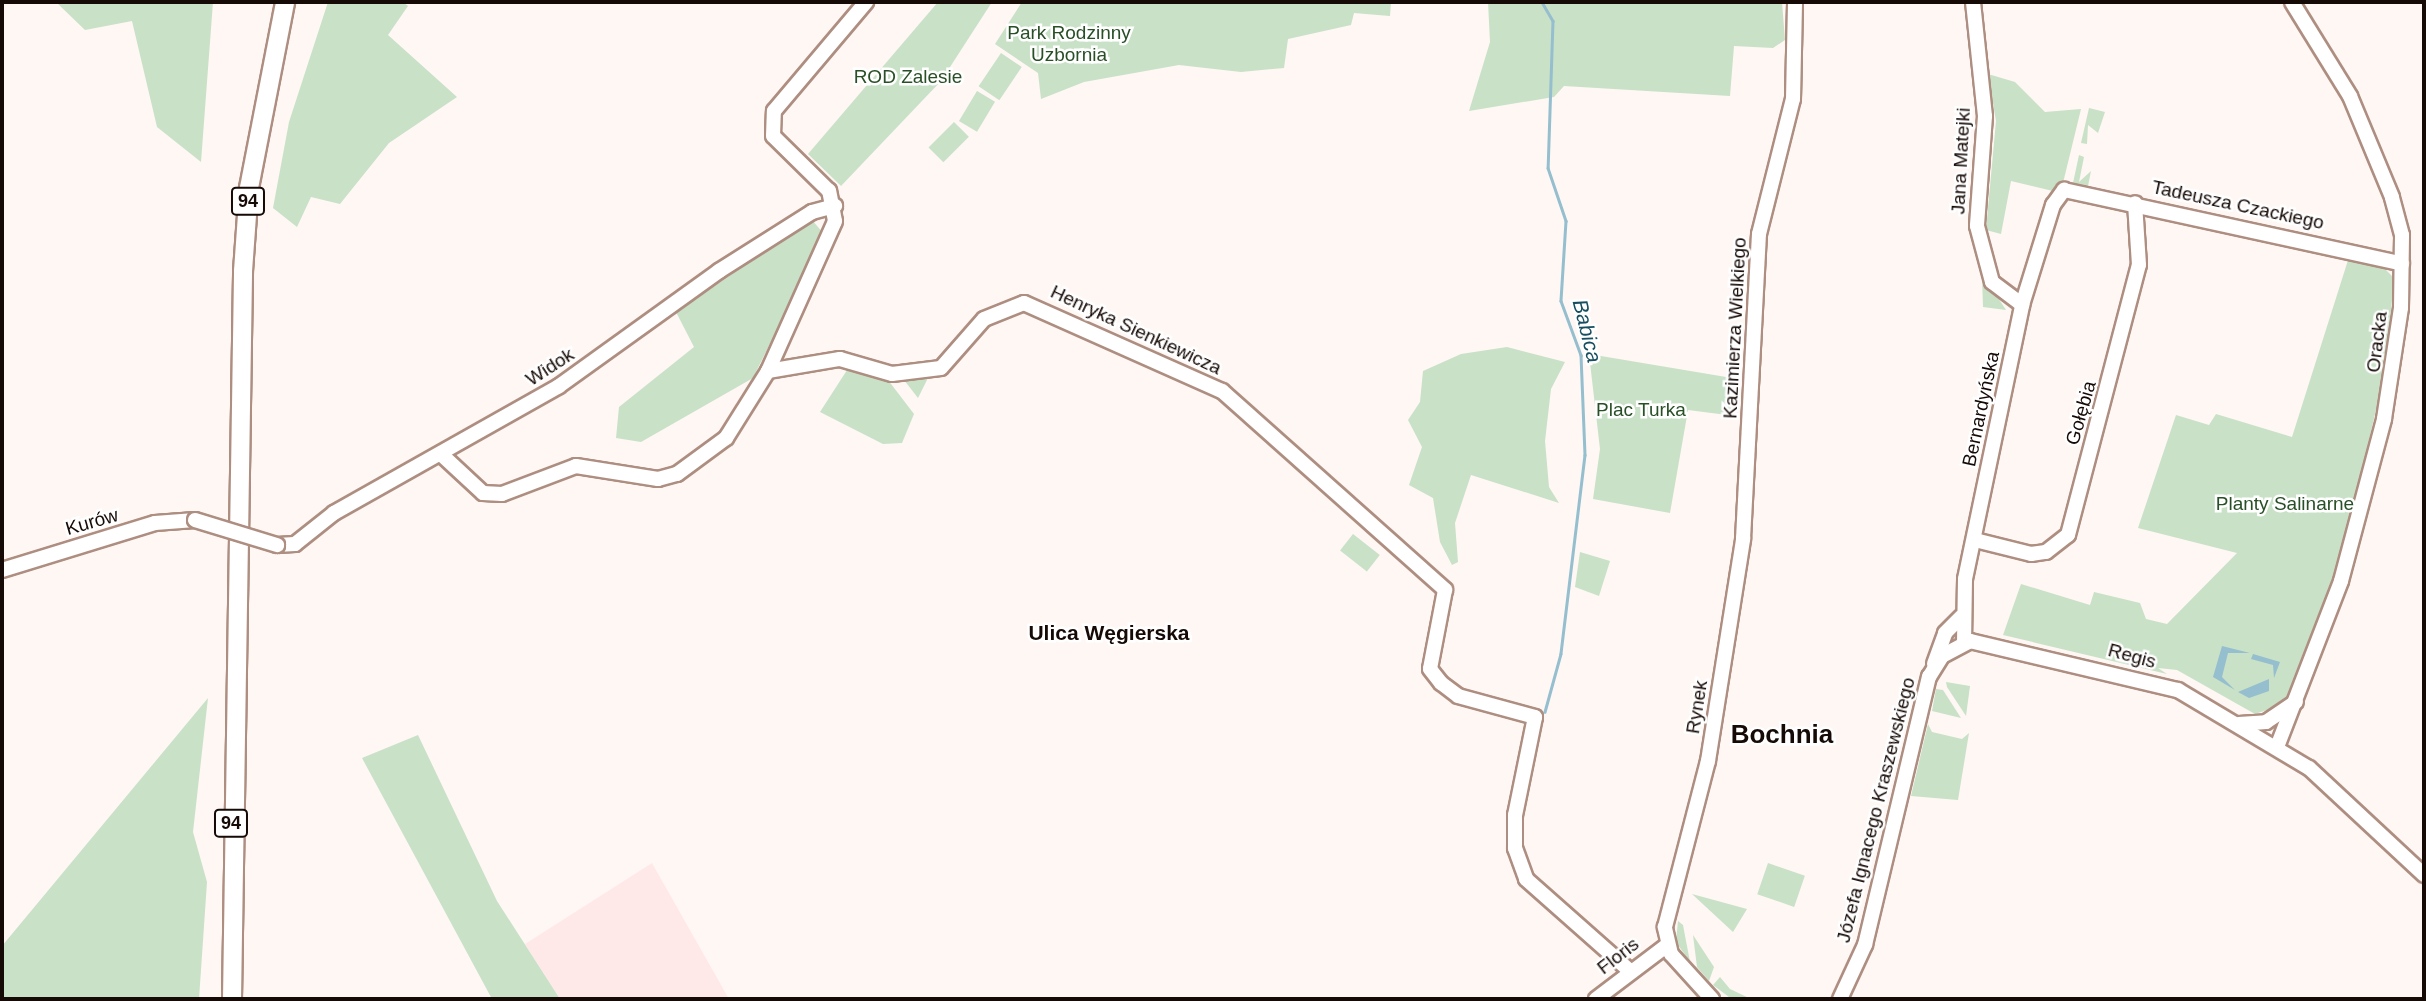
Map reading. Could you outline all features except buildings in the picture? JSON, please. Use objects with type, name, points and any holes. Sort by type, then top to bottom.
[{"type":"main road","name":"94","points":[[232,999],[243,271],[249,188],[285,2]]},
{"type":"street","points":[[442,455],[483,493],[525,490],[576,466],[658,479],[677,474],[726,438],[768,371],[831,233],[835,206],[823,183],[777,142],[771,122],[866,2]]},
{"type":"street","name":"Kazimierza Wielkiego","points":[[1725,659],[1746,509],[1759,234],[1793,102],[1795,2]]},
{"type":"street","name":"Jana Matejki","points":[[1973,2],[1985,116],[1977,226],[1992,282],[2003,297],[2022,305]]},
{"type":"street","name":"Oracka","points":[[2277,747],[2298,700],[2342,581],[2374,462],[2398,351],[2402,264],[2399,223],[2374,153],[2350,96],[2292,2]]},
{"type":"street","name":"Bernardyńska","points":[[1964,642],[1961,617],[1977,523],[2022,305],[2053,205],[2064,190]]},
{"type":"street","name":"Tadeusza Czackiego","points":[[2064,190],[2135,203],[2402,264]]},
{"type":"street","name":"Gołębia","points":[[1975,540],[2031,554],[2046,552],[2068,535],[2139,265],[2135,203]]},
{"type":"street","name":"Widok","points":[[195,520],[277,545],[295,544],[334,513],[442,455],[559,386],[812,212],[835,206]]},
{"type":"street","name":"Henryka Sienkiewicza","points":[[768,371],[840,359],[892,374],[941,368],[985,319],[1024,303],[1042,306],[1222,391],[1305,471],[1434,578],[1447,601],[1430,669],[1458,696],[1535,717],[1515,815],[1515,848],[1526,879],[1629,970]]},
{"type":"street","name":"Kurów","points":[[2,570],[155,523],[195,520]]},
{"type":"street","points":[[1931,672],[1941,639],[1961,617]]},
{"type":"street","name":"Regis","points":[[1964,642],[1983,641],[2139,676],[2238,724],[2277,747],[2424,875]]},
{"type":"street","name":"Józefa Ignacego Kraszewskiego","points":[[1840,999],[1865,945],[1931,672],[1964,642]]},
{"type":"street","name":"Rynek","points":[[1666,946],[1672,898],[1708,761],[1725,659]]},
{"type":"street","points":[[2238,724],[2266,722],[2298,700]]},
{"type":"street","points":[[1666,946],[1712,999]]},
{"type":"street","name":"Floris","points":[[1596,999],[1629,970],[1666,946]]},
{"type":"shaded area","points":[[652,863],[729,999],[560,999],[525,944]]},
{"type":"green space","points":[[56,2],[213,2],[201,162],[157,127],[132,21],[85,30]]},
{"type":"green space","points":[[328,2],[403,2],[408,6],[388,35],[457,97],[389,143],[340,204],[311,197],[297,227],[273,208],[289,122]]},
{"type":"green space","name":"ROD Zalesie","points":[[938,2],[992,2],[941,81],[841,186],[808,154]]},
{"type":"green space","name":"Park Rodzinny Uzbornia","points":[[1022,2],[1391,2],[1390,16],[1354,13],[1351,25],[1288,39],[1284,68],[1241,72],[1179,65],[1084,82],[1041,99],[1038,73],[995,44]]},
{"type":"green space","points":[[1488,2],[1782,2],[1785,40],[1773,48],[1734,46],[1730,96],[1564,86],[1554,97],[1469,111],[1490,42]]},
{"type":"green space","points":[[1001,53],[1022,67],[999,100],[979,86]]},
{"type":"green space","points":[[1988,74],[2015,82],[2045,112],[2081,109],[2063,183],[2053,191],[2011,181],[2001,234],[1986,230],[1996,121]]},
{"type":"green space","points":[[977,91],[995,102],[977,132],[959,121]]},
{"type":"green space","points":[[2089,108],[2105,112],[2098,133],[2088,125],[2087,144],[2081,143]]},
{"type":"green space","points":[[954,122],[969,137],[943,162],[929,147]]},
{"type":"green space","points":[[2079,155],[2084,157],[2079,182],[2091,171],[2088,186],[2073,183]]},
{"type":"green space","points":[[812,220],[824,234],[753,378],[641,442],[616,438],[619,407],[694,347],[676,312]]},
{"type":"green space","name":"Planty Salinarne","points":[[2349,257],[2382,266],[2394,278],[2386,367],[2344,547],[2285,704],[2255,714],[2177,670],[2158,668],[2167,674],[2003,635],[2021,584],[2090,605],[2094,592],[2140,603],[2146,619],[2167,624],[2237,553],[2138,528],[2176,415],[2209,425],[2216,414],[2292,437]]},
{"type":"green space","points":[[1982,277],[1985,278],[2006,310],[1983,307]]},
{"type":"green space","points":[[1507,347],[1565,362],[1551,389],[1545,441],[1549,487],[1559,503],[1471,475],[1455,523],[1458,562],[1452,565],[1440,542],[1433,498],[1409,485],[1422,447],[1408,420],[1420,402],[1423,371],[1461,354]]},
{"type":"green space","name":"Plac Turka","points":[[1589,354],[1738,379],[1735,416],[1688,410],[1670,513],[1593,499],[1600,449]]},
{"type":"green space","points":[[849,367],[888,380],[914,414],[902,443],[883,444],[820,412]]},
{"type":"green space","points":[[928,378],[918,398],[904,380]]},
{"type":"green space","points":[[1353,534],[1380,555],[1367,571],[1340,551]]},
{"type":"green space","points":[[1580,552],[1610,561],[1599,596],[1575,587]]},
{"type":"green space","points":[[1946,682],[1970,686],[1966,716],[1947,687]]},
{"type":"green space","points":[[1936,689],[1943,690],[1961,718],[1932,711]]},
{"type":"green space","points":[[208,698],[193,832],[207,882],[199,999],[2,999],[2,946]]},
{"type":"green space","points":[[1928,724],[1932,732],[1962,739],[1969,733],[1958,800],[1911,796]]},
{"type":"green space","points":[[418,735],[497,901],[560,999],[492,999],[362,758]]},
{"type":"green space","points":[[1768,863],[1805,876],[1794,907],[1757,894]]},
{"type":"green space","points":[[1692,894],[1747,909],[1733,932]]},
{"type":"green space","points":[[1678,921],[1683,925],[1690,962],[1676,942]]},
{"type":"green space","points":[[1693,935],[1714,967],[1709,981],[1697,967]]},
{"type":"green space","points":[[1720,977],[1730,989],[1751,999],[1729,997],[1713,985]]},
{"type":"water","points":[[2222,646],[2250,653],[2228,653],[2222,677],[2235,690],[2213,677]]},
{"type":"water","points":[[2253,654],[2280,662],[2274,678],[2273,665],[2251,659]]},
{"type":"water","points":[[2269,679],[2269,691],[2249,698],[2238,692]]},
{"type":"waterway","name":"Babica","points":[[1542,2],[1553,21],[1548,168],[1566,221],[1561,301],[1581,355],[1585,455],[1561,654],[1545,712]]},
{"type":"district","name":"Ulica Węgierska","points":[[1109,633]]},
{"type":"district","name":"Bochnia","points":[[1782,735]]}]
